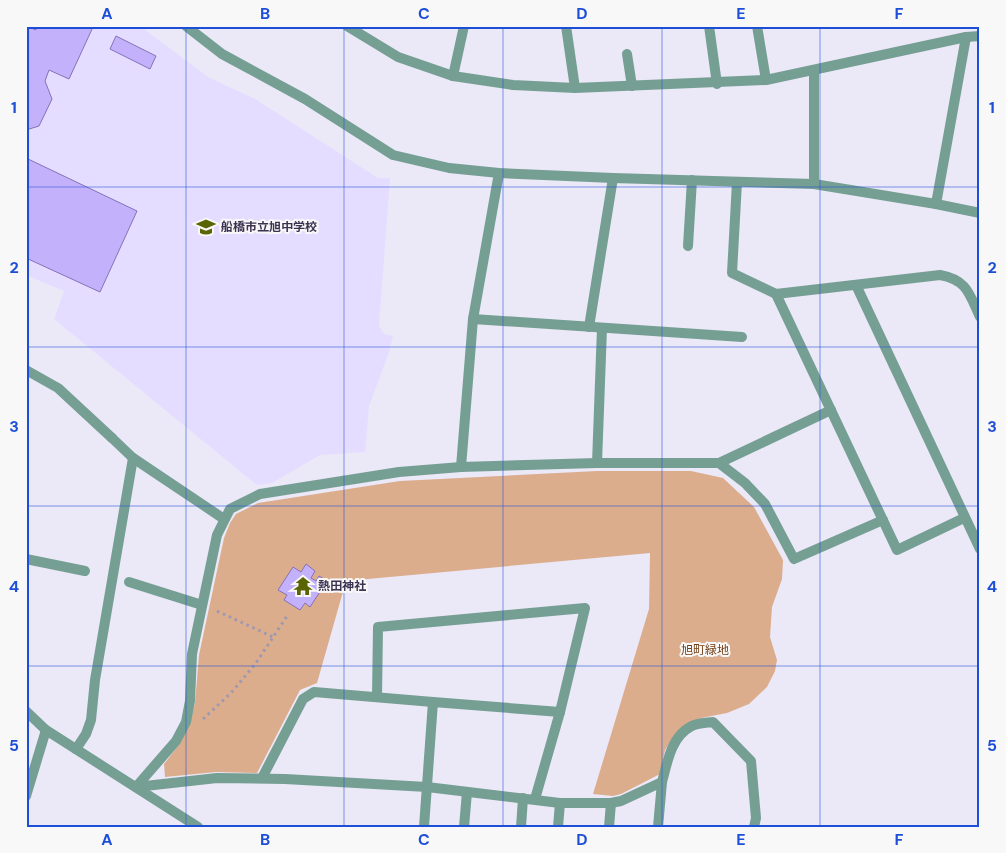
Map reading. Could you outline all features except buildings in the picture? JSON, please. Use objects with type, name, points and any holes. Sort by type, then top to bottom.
[{"type":"street","points":[[186,26],[222,54],[305,99],[393,155],[448,168],[498,173],[814,184],[980,213]]},
{"type":"street","points":[[453,76],[464,26]]},
{"type":"street","points":[[566,26],[575,88]]},
{"type":"street","points":[[709,26],[717,84]]},
{"type":"street","points":[[757,26],[766,80]]},
{"type":"street","points":[[353,28],[398,57],[453,76],[513,85],[575,88],[717,84],[766,80],[966,37],[980,36]]},
{"type":"street","points":[[936,204],[966,37]]},
{"type":"street","points":[[627,54],[632,86]]},
{"type":"street","points":[[814,70],[814,184]]},
{"type":"street","points":[[461,467],[473,320],[498,173]]},
{"type":"street","points":[[589,327],[613,178]]},
{"type":"street","points":[[688,246],[692,180]]},
{"type":"street","points":[[738,182],[732,273],[776,294],[940,275],[954,278],[967,288],[980,317]]},
{"type":"street","points":[[856,285],[980,549]]},
{"type":"street","points":[[776,294],[897,550],[964,518]]},
{"type":"street","points":[[473,320],[742,337]]},
{"type":"street","points":[[598,463],[602,328]]},
{"type":"street","points":[[26,370],[58,388],[133,458],[224,519]]},
{"type":"street","points":[[136,787],[176,741],[186,722],[190,701],[192,654],[202,605],[217,535],[230,509],[260,494],[399,472],[461,467],[598,463],[719,463],[831,410]]},
{"type":"street","points":[[76,749],[86,734],[91,720],[95,680],[133,458]]},
{"type":"street","points":[[719,463],[745,483],[765,504],[794,559],[883,520]]},
{"type":"street","points":[[26,559],[85,571]]},
{"type":"street","points":[[129,582],[202,605]]},
{"type":"street","points":[[377,697],[378,627],[586,608],[560,712],[535,799]]},
{"type":"street","points":[[262,778],[303,699],[314,692],[560,712]]},
{"type":"street","points":[[424,827],[433,702]]},
{"type":"street","points":[[26,711],[46,730],[198,827]]},
{"type":"street","points":[[658,827],[662,782],[670,751],[680,735],[690,726],[713,722],[751,761],[756,818],[754,827]]},
{"type":"street","points":[[26,796],[46,730]]},
{"type":"street","points":[[136,787],[217,778],[262,778],[427,788],[560,803],[611,803],[621,801],[662,782]]},
{"type":"street","points":[[464,827],[467,792]]},
{"type":"street","points":[[521,827],[523,798]]},
{"type":"street","points":[[558,827],[560,803]]},
{"type":"street","points":[[610,827],[611,803]]},
{"type":"path","points":[[202,605],[273,637]]},
{"type":"path","points":[[199,723],[231,693],[256,663],[288,616]]},
{"type":"shaded area","name":"船橋市立旭中学校","points":[[26,26],[140,26],[208,77],[255,99],[378,178],[390,178],[379,326],[384,334],[393,336],[369,406],[365,452],[320,455],[272,483],[257,485],[54,319],[64,291],[26,275]]},
{"type":"green space","name":"旭町緑地","points":[[597,471],[691,471],[723,478],[754,507],[783,560],[782,579],[772,607],[770,637],[777,660],[775,671],[767,687],[749,704],[727,713],[701,718],[688,724],[676,734],[665,750],[660,774],[621,794],[613,796],[593,794],[649,609],[650,553],[346,581],[317,683],[300,690],[257,773],[216,772],[165,777],[164,764],[178,746],[190,724],[195,703],[199,655],[224,538],[236,514],[258,503],[400,481]]},
{"type":"place","name":"船橋市立旭中学校","points":[[206,227]]},
{"type":"place","name":"熱田神社","points":[[303,586]]}]
